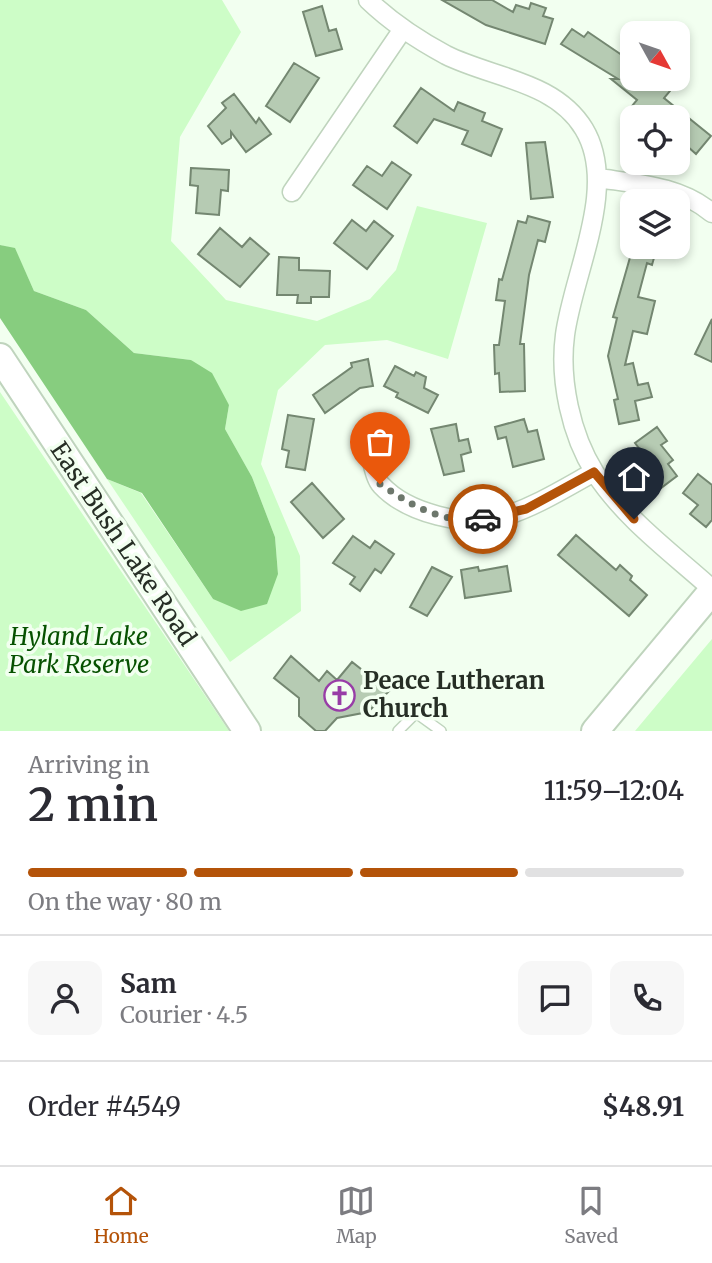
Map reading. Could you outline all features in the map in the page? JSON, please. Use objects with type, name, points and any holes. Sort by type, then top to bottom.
[{"type":"street","points":[[368,0],[403,29],[447,55],[549,95],[569,109],[584,129],[594,153],[598,177],[596,202],[564,338],[564,375],[569,410],[594,472],[620,506],[712,590],[596,731]]},
{"type":"street","points":[[292,192],[403,29]]},
{"type":"street","points":[[598,177],[668,189],[696,199],[712,213]]},
{"type":"street","name":"East Bush Lake Road","points":[[0,357],[247,731]]},
{"type":"street","points":[[370,455],[380,484],[418,510],[472,520],[499,517],[526,509],[594,472]]},
{"type":"lane","points":[[398,731],[416,713],[441,731]]},
{"type":"green space","points":[[0,0],[222,0],[241,32],[180,137],[171,241],[226,300],[317,321],[370,299],[396,270],[417,206],[487,223],[448,359],[387,340],[325,345],[278,390],[261,464],[300,556],[301,611],[230,662],[107,479],[141,493],[213,599],[278,574],[275,537],[252,477],[225,429],[229,405],[191,360],[134,353],[86,310],[34,291],[15,249],[0,245]]},
{"type":"green space","name":"Hyland Lake Park Reserve","points":[[0,392],[229,731],[0,731]]},
{"type":"green space","points":[[712,639],[712,731],[635,731]]},
{"type":"shaded area","points":[[0,245],[15,248],[34,291],[86,310],[134,353],[191,360],[212,373],[229,405],[225,429],[252,477],[275,537],[278,574],[267,604],[241,611],[213,599],[142,493],[107,479],[0,318]]},
{"type":"building","points":[[442,0],[492,0],[513,12],[516,5],[529,9],[531,3],[546,8],[543,16],[553,19],[545,44],[486,25]]},
{"type":"building","points":[[322,6],[329,31],[336,29],[342,49],[316,56],[303,12]]},
{"type":"building","points":[[572,29],[584,37],[588,32],[620,54],[620,86],[611,79],[618,79],[561,44]]},
{"type":"building","points":[[294,63],[319,78],[290,122],[266,106]]},
{"type":"building","points":[[421,88],[454,111],[458,102],[485,113],[482,121],[502,129],[491,156],[462,144],[468,131],[434,119],[417,143],[394,126]]},
{"type":"building","points":[[626,91],[670,91],[664,98],[673,105],[633,105],[637,100]]},
{"type":"building","points":[[234,94],[256,123],[259,118],[271,134],[246,152],[231,132],[231,138],[222,144],[208,126],[226,108],[222,103]]},
{"type":"building","points":[[690,119],[711,136],[696,154],[690,149]]},
{"type":"building","points":[[545,142],[553,197],[531,199],[526,143]]},
{"type":"building","points":[[392,162],[411,175],[387,209],[353,185],[367,166],[382,176]]},
{"type":"building","points":[[191,168],[229,170],[228,191],[221,190],[219,215],[196,213],[198,186],[190,185]]},
{"type":"building","points":[[528,216],[550,222],[545,242],[538,240],[529,275],[520,344],[524,344],[525,391],[500,392],[499,373],[495,374],[494,345],[499,345],[505,301],[496,300],[499,279],[502,280],[518,221],[526,223]]},
{"type":"building","points":[[352,220],[366,231],[374,221],[393,236],[367,269],[334,243]]},
{"type":"building","points":[[220,228],[242,247],[250,238],[269,254],[240,287],[198,254]]},
{"type":"building","points":[[279,257],[299,258],[299,270],[330,271],[329,297],[311,297],[311,303],[297,303],[298,295],[277,295]]},
{"type":"building","points":[[630,259],[654,259],[652,265],[647,263],[638,297],[655,301],[647,334],[633,331],[625,365],[633,363],[638,385],[648,383],[652,397],[635,401],[639,420],[619,424],[614,400],[618,399],[608,356],[617,318],[613,317]]},
{"type":"building","points":[[712,319],[712,362],[695,354]]},
{"type":"building","points":[[368,359],[373,386],[360,388],[325,413],[313,395],[352,367],[351,363]]},
{"type":"building","points":[[395,366],[414,376],[416,372],[426,377],[424,388],[438,395],[428,413],[396,397],[398,393],[384,386]]},
{"type":"building","points":[[288,415],[314,419],[305,470],[286,467],[289,451],[282,449]]},
{"type":"building","points":[[524,419],[528,432],[537,430],[544,459],[513,467],[506,437],[498,439],[495,427]]},
{"type":"building","points":[[456,424],[459,441],[468,439],[471,452],[461,455],[464,471],[444,475],[431,429]]},
{"type":"building","points":[[657,427],[667,441],[661,445],[673,460],[668,464],[677,476],[661,488],[639,460],[644,455],[635,443]]},
{"type":"building","points":[[698,474],[712,485],[712,520],[706,527],[690,514],[698,505],[683,493]]},
{"type":"building","points":[[312,483],[344,519],[323,538],[291,502]]},
{"type":"building","points":[[576,535],[616,570],[620,565],[632,576],[630,580],[647,595],[629,616],[558,555]]},
{"type":"building","points":[[353,536],[370,548],[375,541],[394,554],[381,573],[375,569],[360,591],[350,584],[355,577],[333,563]]},
{"type":"building","points":[[507,566],[511,591],[465,598],[461,570],[478,567],[479,571]]},
{"type":"building","points":[[432,567],[452,577],[427,616],[410,607]]},
{"type":"building","name":"Peace Lutheran Church","points":[[291,656],[319,681],[327,671],[337,680],[352,662],[389,691],[368,712],[337,718],[325,731],[316,731],[299,716],[299,698],[274,678]]},
{"type":"way so far","points":[[380,484],[418,510],[445,517],[483,519]]},
{"type":"place","name":"Peace Lutheran Church","points":[[340,695]]},
{"type":"route","points":[[483,519],[526,509],[594,472],[620,506],[634,519]]}]
